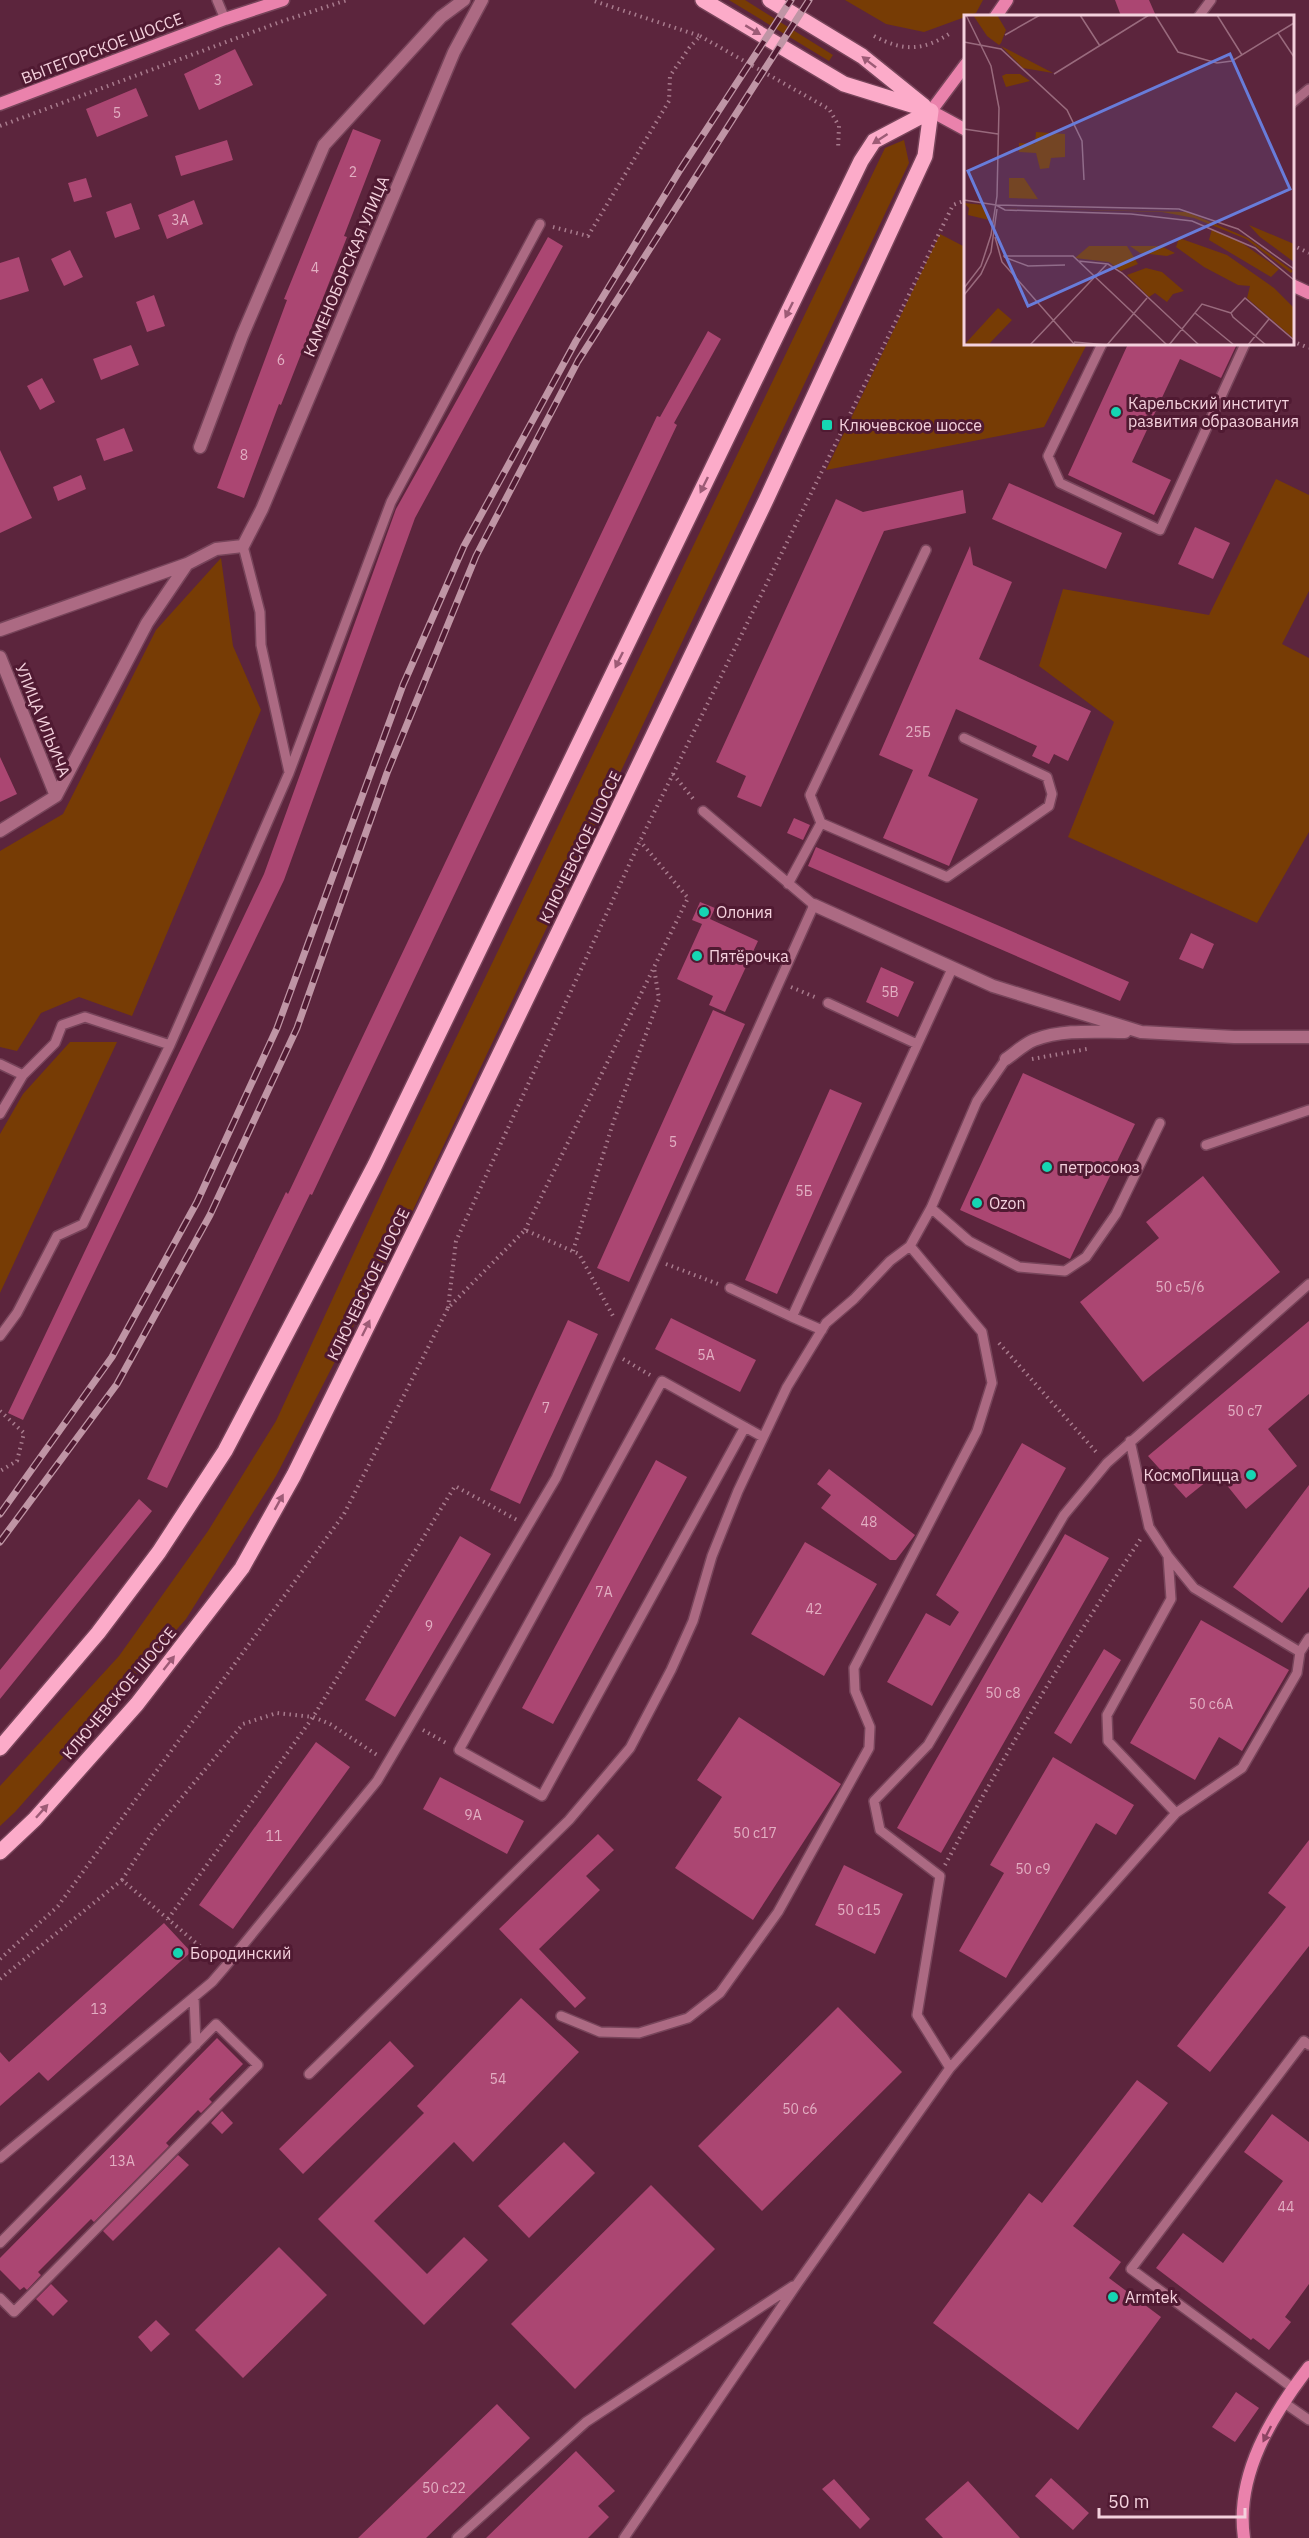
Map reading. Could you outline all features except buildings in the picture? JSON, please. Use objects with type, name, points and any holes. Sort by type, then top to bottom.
[{"type":"main road","name":"ВЫТЕГОРСКОЕ ШОССЕ","points":[[0,104],[225,19],[283,0]]},
{"type":"main road","points":[[703,0],[844,84],[932,111]]},
{"type":"main road","points":[[770,0],[862,56],[932,111],[964,129]]},
{"type":"main road","points":[[997,15],[1007,0]]},
{"type":"main road","points":[[0,1749],[105,1624],[159,1552],[225,1451],[375,1165],[861,161],[874,141],[932,111],[964,67]]},
{"type":"main road","name":"КЛЮЧЕВСКОЕ ШОССЕ","points":[[0,1852],[35,1819],[144,1695],[242,1568],[294,1475],[429,1202],[766,500],[925,156],[932,111]]},
{"type":"main road","points":[[1294,286],[1309,293]]},
{"type":"main road","points":[[1244,2538],[1242,2524],[1250,2466],[1283,2402],[1309,2367]]},
{"type":"street","points":[[200,447],[242,336],[324,145],[441,17],[464,0]]},
{"type":"street","name":"КАМЕНОБОРСКАЯ УЛИЦА","points":[[243,546],[261,509],[454,52],[482,0]]},
{"type":"street","points":[[0,630],[187,564],[216,549],[243,546]]},
{"type":"street","points":[[0,831],[56,796],[147,623],[187,564]]},
{"type":"street","name":"УЛИЦА ИЛЬИЧА","points":[[0,657],[56,796]]},
{"type":"street","points":[[814,905],[993,986],[1141,1032]]},
{"type":"street","points":[[1006,1059],[1034,1041],[1075,1031],[1234,1037],[1309,1037]]},
{"type":"lane","points":[[217,0],[225,19]]},
{"type":"lane","points":[[1200,15],[1211,0]]},
{"type":"lane","points":[[1294,102],[1309,89]]},
{"type":"lane","points":[[0,1336],[17,1313],[57,1236],[83,1224],[170,1045],[289,773],[391,502],[540,224]]},
{"type":"lane","points":[[1102,345],[1048,456],[1060,483],[1160,530],[1245,345]]},
{"type":"lane","points":[[243,546],[260,612],[261,645],[289,773]]},
{"type":"lane","points":[[926,550],[810,795],[821,823],[947,877],[1049,806],[1052,795],[1047,777],[964,738]]},
{"type":"lane","points":[[0,2158],[212,1982],[225,1967],[377,1780],[556,1478],[814,905],[703,812]]},
{"type":"lane","points":[[788,884],[821,823]]},
{"type":"lane","points":[[792,1317],[952,969]]},
{"type":"lane","points":[[828,1003],[917,1044]]},
{"type":"lane","points":[[0,1114],[23,1075],[55,1043],[62,1025],[85,1017],[170,1045]]},
{"type":"lane","points":[[309,2074],[569,1820],[630,1748],[671,1670],[693,1621],[712,1556],[738,1491],[787,1387],[826,1323],[854,1299],[890,1261],[910,1246],[931,1208],[976,1101],[1006,1059]]},
{"type":"lane","points":[[0,1064],[23,1075]]},
{"type":"lane","points":[[1206,1145],[1309,1110]]},
{"type":"lane","points":[[931,1208],[969,1241],[1019,1267],[1065,1271],[1086,1257],[1116,1214],[1160,1123]]},
{"type":"lane","points":[[561,2016],[600,2032],[639,2033],[688,2018],[720,1994],[778,1912],[869,1748],[870,1727],[855,1691],[854,1668],[977,1431],[992,1383],[982,1332],[910,1246]]},
{"type":"lane","points":[[950,2068],[917,2014],[940,1876],[880,1830],[874,1801],[928,1745],[1064,1515],[1107,1463],[1309,1284]]},
{"type":"lane","points":[[730,1288],[822,1330]]},
{"type":"lane","points":[[745,1427],[542,1796],[459,1750],[662,1381],[745,1427],[763,1437]]},
{"type":"lane","points":[[1131,1442],[1149,1527],[1168,1556],[1194,1588],[1300,1653]]},
{"type":"lane","points":[[1168,1556],[1171,1599],[1107,1715],[1108,1741],[1176,1813]]},
{"type":"lane","points":[[624,2538],[797,2283],[950,2068],[1176,1813],[1242,1768],[1297,1673],[1300,1653],[1309,1638]]},
{"type":"lane","points":[[194,1997],[196,2045]]},
{"type":"lane","points":[[0,2243],[216,2024],[258,2065],[14,2312],[0,2298]]},
{"type":"lane","points":[[1293,2388],[1131,2269],[1304,2041],[1309,2045]]},
{"type":"lane","points":[[457,2538],[586,2422],[797,2283]]},
{"type":"lane","points":[[1283,2402],[1309,2420]]},
{"type":"path","points":[[0,126],[280,22],[347,0]]},
{"type":"path","points":[[591,0],[700,36],[829,109],[839,126],[838,150]]},
{"type":"path","points":[[874,36],[893,47],[919,47],[938,41],[952,32]]},
{"type":"path","points":[[540,224],[588,236],[669,101],[670,76],[700,36]]},
{"type":"path","points":[[448,1308],[456,1241],[640,842],[953,206],[964,201]]},
{"type":"path","points":[[1294,246],[1309,253]]},
{"type":"path","points":[[1294,341],[1309,348]]},
{"type":"path","points":[[673,774],[703,812]]},
{"type":"path","points":[[0,1959],[58,1906],[344,1514],[448,1308],[525,1230],[688,898],[640,842]]},
{"type":"path","points":[[573,1251],[613,1123],[659,999],[654,967]]},
{"type":"path","points":[[780,982],[828,1003]]},
{"type":"path","points":[[1029,1060],[1088,1049]]},
{"type":"path","points":[[525,1230],[579,1254],[621,1331]]},
{"type":"path","points":[[655,1259],[730,1288]]},
{"type":"path","points":[[993,1337],[1107,1463]]},
{"type":"path","points":[[612,1353],[662,1381]]},
{"type":"path","points":[[0,1411],[24,1433],[17,1461],[0,1471]]},
{"type":"path","points":[[168,1919],[313,1717],[455,1486],[528,1526]]},
{"type":"path","points":[[940,1876],[975,1809],[1091,1613],[1149,1527]]},
{"type":"path","points":[[0,1979],[122,1880],[153,1832],[243,1724],[277,1713],[313,1717],[330,1724],[388,1762]]},
{"type":"path","points":[[411,1723],[459,1750]]},
{"type":"path","points":[[122,1880],[225,1967]]},
{"type":"shaded area","points":[[729,0],[745,0],[833,55],[829,61]]},
{"type":"shaded area","points":[[845,0],[983,0],[976,13],[964,15],[964,17],[924,32],[886,24]]},
{"type":"shaded area","points":[[904,140],[909,163],[413,1210],[276,1476],[186,1619],[15,1812],[0,1826],[0,1786],[119,1656],[208,1531],[276,1421],[388,1179],[885,148]]},
{"type":"shaded area","points":[[940,234],[964,246],[964,345],[1086,345],[1044,427],[826,470]]},
{"type":"shaded area","points":[[1276,479],[1309,495],[1309,591],[1282,644],[1309,658],[1309,832],[1257,923],[1068,837],[1114,722],[1039,666],[1063,589],[1209,615]]},
{"type":"shaded area","points":[[221,558],[233,646],[261,710],[132,1016],[79,997],[41,1013],[17,1051],[0,1047],[0,851],[63,814],[156,630]]},
{"type":"shaded area","points":[[70,1042],[117,1042],[0,1293],[0,1134],[23,1094]]},
{"type":"railway","points":[[0,1514],[112,1357],[197,1202],[277,1028],[403,685],[464,546],[576,341],[680,170],[791,0]]},
{"type":"railway","points":[[0,1542],[117,1384],[210,1215],[297,1028],[387,773],[476,556],[578,361],[809,0]]},
{"type":"place","name":"Карельский институт развития образования","points":[[1116,412]]},
{"type":"place","name":"Ключевское шоссе","points":[[827,425]]},
{"type":"place","name":"Олония","points":[[704,912]]},
{"type":"place","name":"Пятёрочка","points":[[697,956]]},
{"type":"place","name":"петросоюз","points":[[1047,1167]]},
{"type":"place","name":"Ozon","points":[[977,1203]]},
{"type":"place","name":"КосмоПицца","points":[[1251,1475]]},
{"type":"place","name":"Бородинский","points":[[178,1953]]},
{"type":"place","name":"Armtek","points":[[1113,2297]]}]
